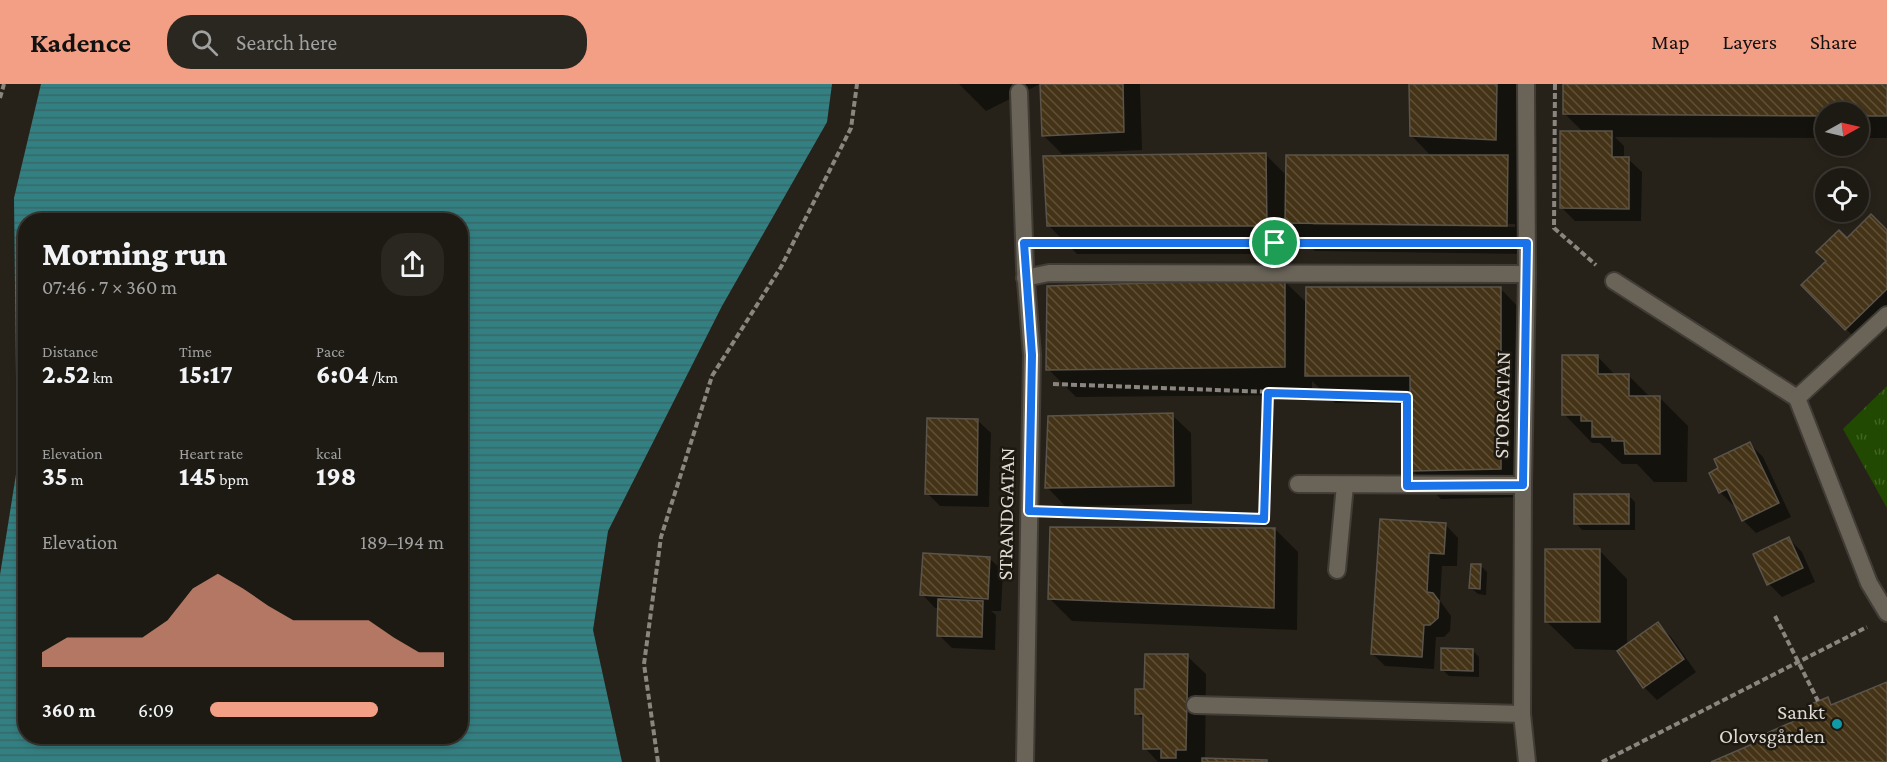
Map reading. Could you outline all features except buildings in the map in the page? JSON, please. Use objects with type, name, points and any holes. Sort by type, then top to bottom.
[{"type":"street","name":"STORGATAN","points":[[1526,84],[1527,274],[1522,714],[1527,762]]},
{"type":"street","name":"STRANDGATAN","points":[[1019,92],[1025,273],[1032,355],[1025,762]]},
{"type":"street","points":[[1025,273],[1527,274]]},
{"type":"street","points":[[1614,281],[1797,398],[1882,618]]},
{"type":"street","points":[[1797,398],[1887,315]]},
{"type":"street","points":[[1299,484],[1523,485]]},
{"type":"street","points":[[1337,570],[1345,485]]},
{"type":"street","points":[[1195,705],[1522,714]]},
{"type":"path","points":[[0,98],[4,84]]},
{"type":"path","points":[[658,762],[645,664],[661,537],[712,376],[781,267],[851,128],[857,84]]},
{"type":"path","points":[[1555,84],[1554,228],[1614,281]]},
{"type":"path","points":[[1024,243],[1527,243]]},
{"type":"path","points":[[1032,383],[1407,397],[1407,486]]},
{"type":"path","points":[[1029,511],[1264,519],[1268,393]]},
{"type":"path","points":[[1775,616],[1818,701]]},
{"type":"path","points":[[1602,762],[1882,618]]},
{"type":"green space","points":[[1887,386],[1887,508],[1843,429]]},
{"type":"water","points":[[41,84],[832,84],[827,122],[722,306],[608,531],[593,630],[622,762],[0,762],[0,575],[17,468],[14,198]]},
{"type":"place","name":"Sankt Olovsgården","points":[[1837,724]]},
{"type":"route","points":[[1024,243],[1275,243],[1527,243],[1523,485],[1407,486],[1407,397],[1268,393],[1264,519],[1029,511],[1032,355],[1024,243]]}]
